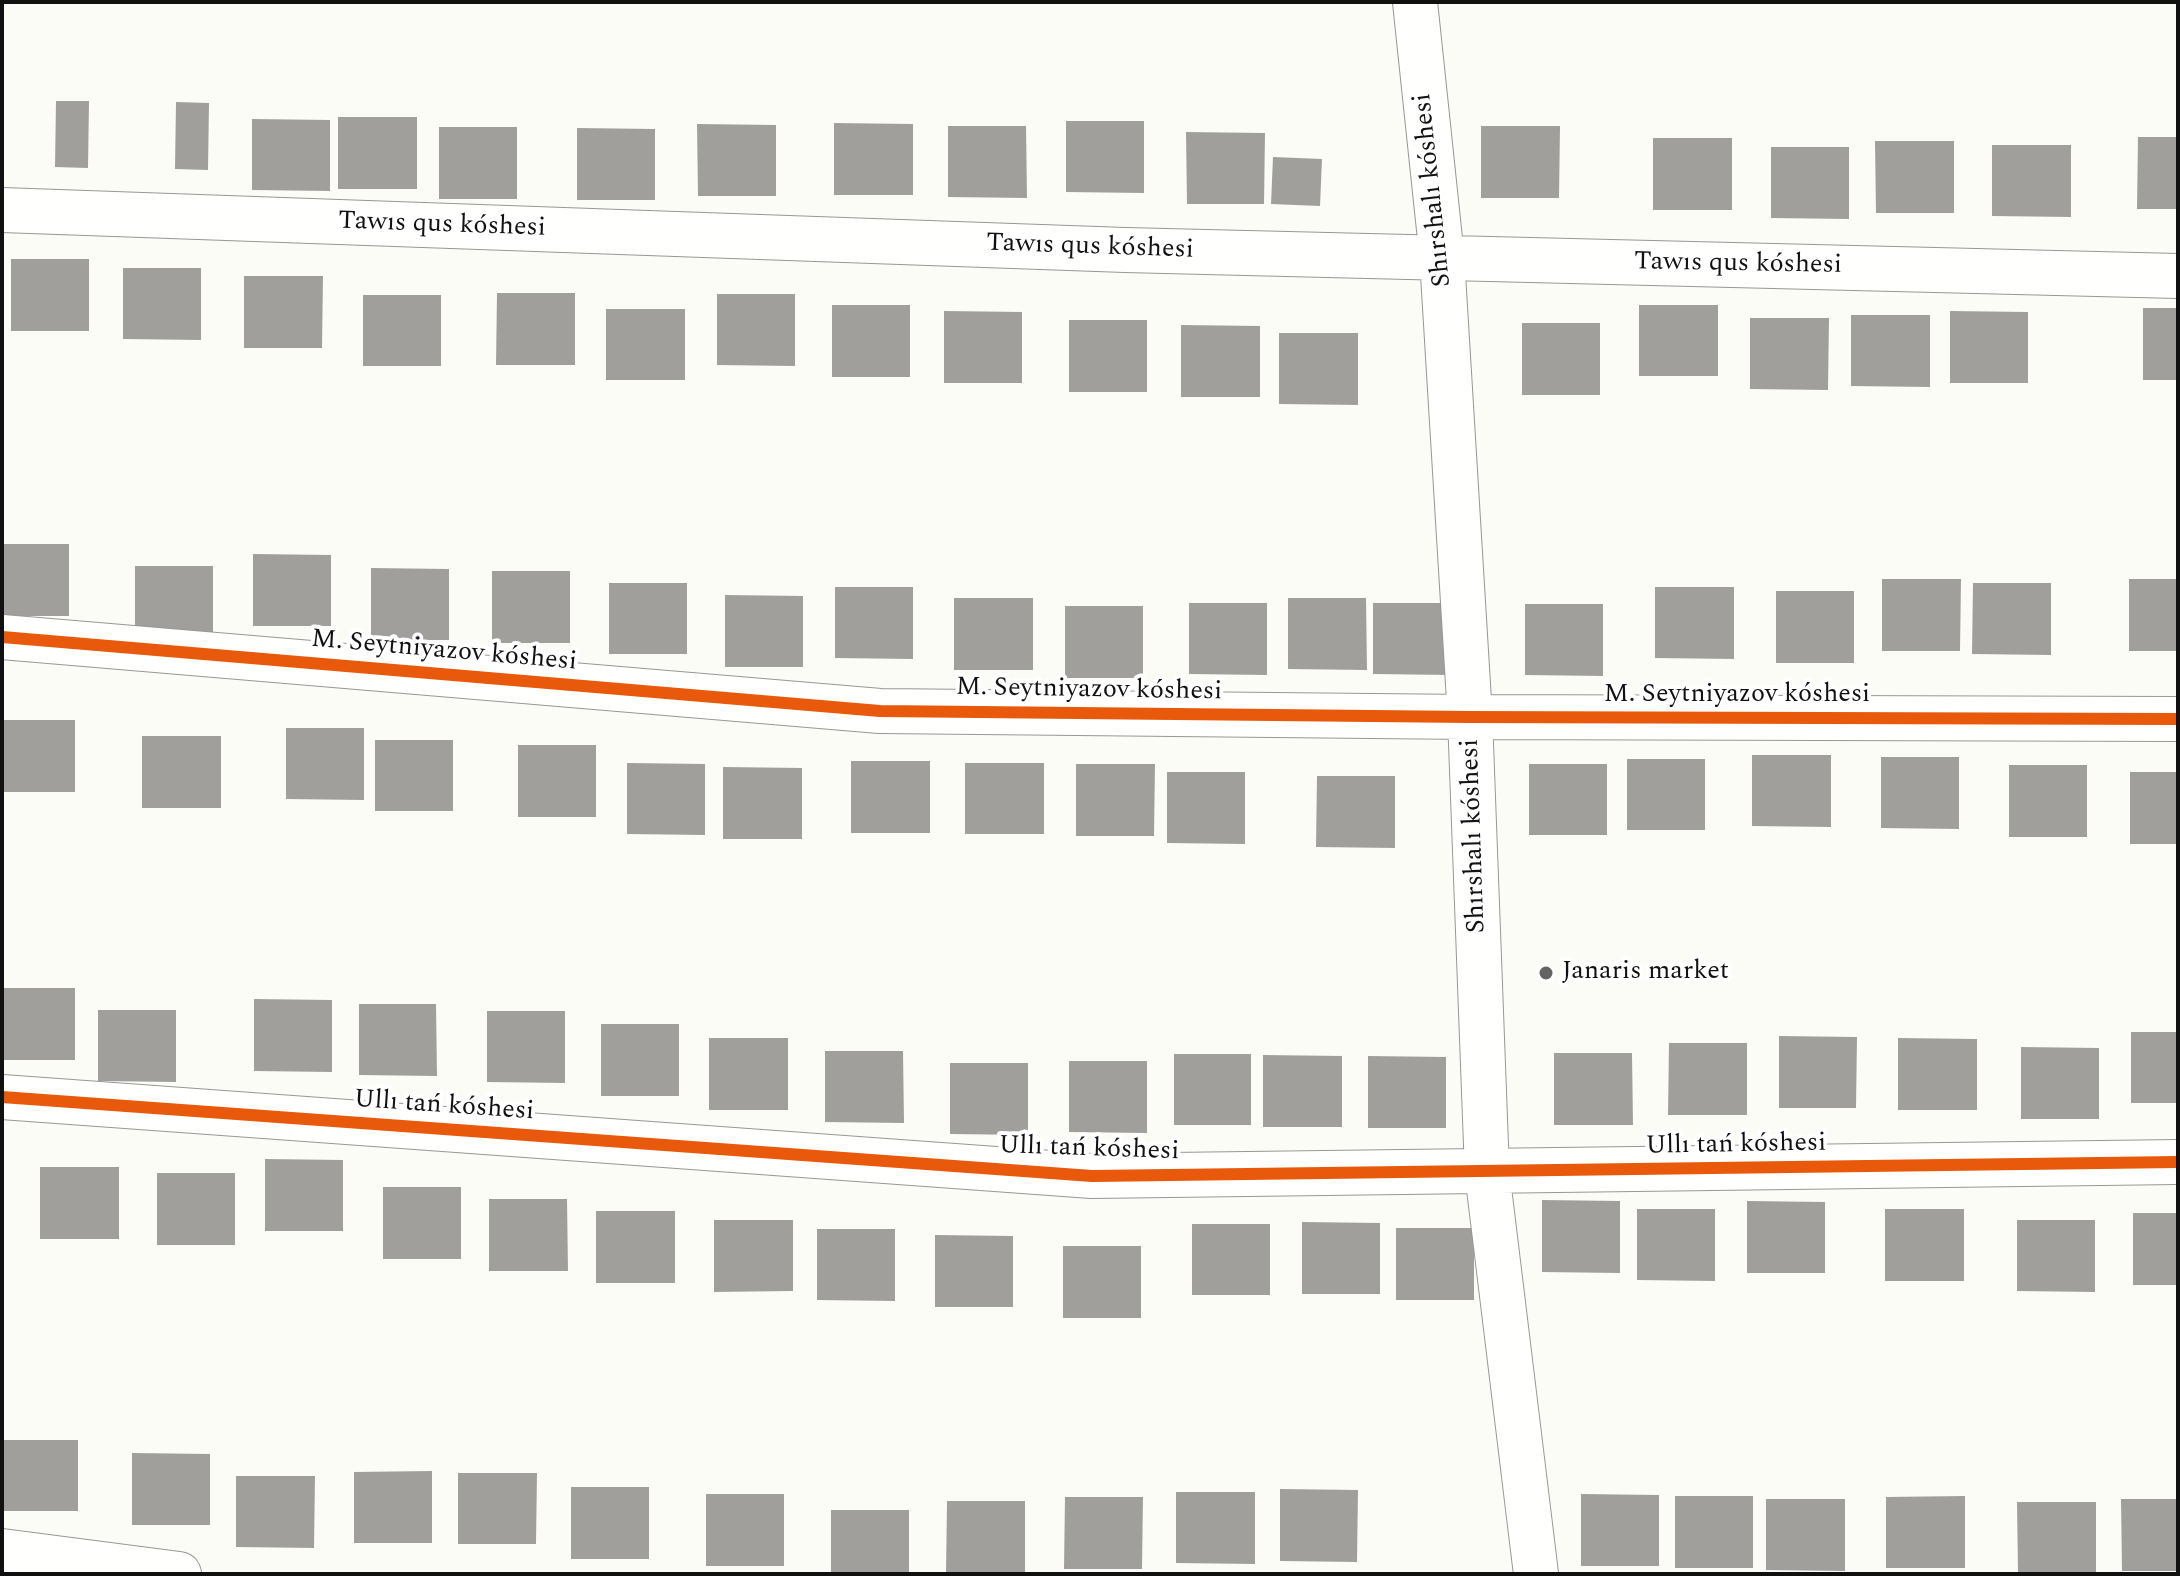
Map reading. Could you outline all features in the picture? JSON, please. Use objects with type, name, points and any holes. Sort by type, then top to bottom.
[{"type":"street","name":"Shırshalı kóshesi","points":[[1415,2],[1442,258],[1470,717],[1487,1172],[1536,1574]]},
{"type":"street","name":"Tawıs qus kóshesi","points":[[2,210],[1093,249],[2178,276]]},
{"type":"street","name":"M. Seytniyazov kóshesi","points":[[2,637],[880,711],[2178,719]]},
{"type":"street","name":"Ullı tań kóshesi","points":[[2,1097],[1092,1176],[2178,1162]]},
{"type":"street","points":[[2,1551],[179,1574]]},
{"type":"building","points":[[56,101],[89,101],[88,168],[55,167]]},
{"type":"building","points":[[176,102],[209,103],[208,170],[175,169]]},
{"type":"building","points":[[338,117],[417,117],[417,189],[338,189]]},
{"type":"building","points":[[252,119],[330,120],[330,191],[252,190]]},
{"type":"building","points":[[1066,121],[1144,121],[1144,193],[1066,192]]},
{"type":"building","points":[[834,123],[913,124],[913,195],[834,195]]},
{"type":"building","points":[[697,124],[776,125],[776,196],[698,196]]},
{"type":"building","points":[[948,126],[1026,126],[1027,198],[948,197]]},
{"type":"building","points":[[1481,126],[1560,126],[1559,198],[1481,198]]},
{"type":"building","points":[[439,127],[517,127],[517,199],[439,199]]},
{"type":"building","points":[[577,128],[655,129],[655,200],[577,200]]},
{"type":"building","points":[[1186,132],[1265,133],[1264,204],[1187,204]]},
{"type":"building","points":[[2138,137],[2178,137],[2178,209],[2137,209]]},
{"type":"building","points":[[1653,138],[1732,138],[1732,210],[1653,210]]},
{"type":"building","points":[[1875,141],[1954,141],[1954,213],[1876,213]]},
{"type":"building","points":[[1992,145],[2071,145],[2071,217],[1992,216]]},
{"type":"building","points":[[1771,147],[1849,147],[1849,219],[1771,218]]},
{"type":"building","points":[[1273,157],[1322,159],[1320,206],[1271,204]]},
{"type":"building","points":[[11,259],[89,259],[89,331],[11,331]]},
{"type":"building","points":[[123,268],[201,268],[201,340],[123,339]]},
{"type":"building","points":[[244,276],[323,276],[322,348],[244,348]]},
{"type":"building","points":[[497,293],[575,293],[575,365],[496,365]]},
{"type":"building","points":[[717,294],[795,294],[795,366],[717,365]]},
{"type":"building","points":[[363,295],[441,295],[441,366],[363,366]]},
{"type":"building","points":[[832,305],[910,305],[910,377],[832,377]]},
{"type":"building","points":[[1639,305],[1718,305],[1718,376],[1639,376]]},
{"type":"building","points":[[2143,308],[2178,308],[2178,380],[2143,380]]},
{"type":"building","points":[[606,309],[685,309],[685,380],[606,380]]},
{"type":"building","points":[[944,311],[1022,312],[1022,383],[944,383]]},
{"type":"building","points":[[1950,311],[2028,312],[2028,383],[1950,383]]},
{"type":"building","points":[[1851,315],[1930,315],[1930,387],[1851,386]]},
{"type":"building","points":[[1750,318],[1829,318],[1828,390],[1750,389]]},
{"type":"building","points":[[1069,320],[1147,320],[1147,392],[1069,392]]},
{"type":"building","points":[[1522,323],[1600,323],[1600,395],[1522,395]]},
{"type":"building","points":[[1181,325],[1260,326],[1260,397],[1181,397]]},
{"type":"building","points":[[1279,333],[1358,333],[1358,405],[1279,404]]},
{"type":"building","points":[[2,544],[69,544],[69,616],[2,616]]},
{"type":"building","points":[[253,554],[331,555],[331,626],[253,626]]},
{"type":"building","points":[[135,566],[213,566],[213,638],[135,638]]},
{"type":"building","points":[[371,568],[449,569],[449,640],[371,640]]},
{"type":"building","points":[[492,571],[570,571],[570,643],[492,643]]},
{"type":"building","points":[[1882,579],[1961,579],[1960,651],[1882,651]]},
{"type":"building","points":[[2129,579],[2178,579],[2178,651],[2129,651]]},
{"type":"building","points":[[609,583],[687,583],[687,654],[609,654]]},
{"type":"building","points":[[1973,583],[2051,583],[2051,655],[1972,654]]},
{"type":"building","points":[[835,587],[913,587],[913,659],[835,658]]},
{"type":"building","points":[[1655,587],[1734,587],[1734,659],[1655,658]]},
{"type":"building","points":[[1776,591],[1854,591],[1854,663],[1776,663]]},
{"type":"building","points":[[725,595],[803,596],[803,667],[725,667]]},
{"type":"building","points":[[954,598],[1033,598],[1033,670],[954,670]]},
{"type":"building","points":[[1288,598],[1366,598],[1367,670],[1288,669]]},
{"type":"building","points":[[1189,603],[1267,603],[1267,675],[1189,674]]},
{"type":"building","points":[[1373,603],[1451,603],[1451,675],[1373,674]]},
{"type":"building","points":[[1525,604],[1603,604],[1603,676],[1525,675]]},
{"type":"building","points":[[1065,606],[1143,606],[1143,678],[1065,678]]},
{"type":"building","points":[[2,720],[75,720],[75,792],[2,792]]},
{"type":"building","points":[[286,728],[364,728],[364,800],[286,799]]},
{"type":"building","points":[[142,736],[221,736],[221,808],[142,808]]},
{"type":"building","points":[[375,740],[453,740],[453,811],[375,811]]},
{"type":"building","points":[[518,745],[596,745],[596,817],[518,817]]},
{"type":"building","points":[[1752,755],[1831,755],[1831,827],[1752,826]]},
{"type":"building","points":[[1881,757],[1959,757],[1959,829],[1881,828]]},
{"type":"building","points":[[1627,759],[1705,759],[1705,830],[1627,830]]},
{"type":"building","points":[[851,761],[930,761],[930,833],[851,833]]},
{"type":"building","points":[[627,763],[705,764],[705,835],[627,834]]},
{"type":"building","points":[[965,763],[1044,763],[1044,834],[965,834]]},
{"type":"building","points":[[1076,764],[1155,764],[1154,836],[1076,836]]},
{"type":"building","points":[[1529,764],[1607,764],[1607,835],[1529,835]]},
{"type":"building","points":[[2009,765],[2087,765],[2087,837],[2009,837]]},
{"type":"building","points":[[723,767],[802,768],[802,839],[723,839]]},
{"type":"building","points":[[1167,772],[1245,772],[1245,844],[1167,843]]},
{"type":"building","points":[[2130,772],[2178,772],[2178,844],[2130,844]]},
{"type":"building","points":[[1317,776],[1395,776],[1395,848],[1316,847]]},
{"type":"building","points":[[2,988],[75,988],[75,1060],[2,1060]]},
{"type":"building","points":[[254,999],[332,1000],[332,1072],[254,1071]]},
{"type":"building","points":[[359,1004],[436,1004],[437,1076],[359,1075]]},
{"type":"building","points":[[98,1010],[176,1010],[176,1082],[98,1081]]},
{"type":"building","points":[[487,1011],[565,1011],[565,1083],[487,1082]]},
{"type":"building","points":[[601,1024],[679,1024],[679,1096],[601,1096]]},
{"type":"building","points":[[2131,1032],[2178,1032],[2178,1103],[2131,1103]]},
{"type":"building","points":[[1779,1036],[1857,1037],[1856,1108],[1779,1108]]},
{"type":"building","points":[[709,1038],[788,1038],[788,1110],[709,1110]]},
{"type":"building","points":[[1898,1038],[1977,1039],[1977,1110],[1898,1110]]},
{"type":"building","points":[[1669,1043],[1747,1043],[1747,1115],[1668,1115]]},
{"type":"building","points":[[2021,1047],[2099,1048],[2099,1119],[2021,1119]]},
{"type":"building","points":[[825,1051],[903,1051],[904,1123],[825,1122]]},
{"type":"building","points":[[1554,1053],[1632,1053],[1633,1125],[1554,1125]]},
{"type":"building","points":[[1174,1054],[1251,1054],[1251,1125],[1174,1125]]},
{"type":"building","points":[[1263,1055],[1342,1056],[1342,1127],[1263,1127]]},
{"type":"building","points":[[1368,1056],[1446,1057],[1446,1128],[1368,1128]]},
{"type":"building","points":[[1069,1061],[1147,1061],[1147,1133],[1069,1132]]},
{"type":"building","points":[[950,1063],[1028,1063],[1028,1135],[950,1134]]},
{"type":"building","points":[[265,1159],[343,1160],[343,1231],[265,1231]]},
{"type":"building","points":[[40,1167],[119,1167],[119,1239],[40,1239]]},
{"type":"building","points":[[157,1173],[235,1173],[235,1245],[157,1245]]},
{"type":"building","points":[[383,1187],[461,1187],[461,1259],[383,1259]]},
{"type":"building","points":[[489,1199],[567,1199],[568,1271],[489,1271]]},
{"type":"building","points":[[1542,1200],[1620,1201],[1620,1273],[1542,1272]]},
{"type":"building","points":[[1747,1201],[1825,1202],[1825,1273],[1747,1273]]},
{"type":"building","points":[[1637,1209],[1715,1209],[1715,1281],[1637,1280]]},
{"type":"building","points":[[1885,1209],[1964,1209],[1964,1281],[1885,1281]]},
{"type":"building","points":[[596,1211],[675,1211],[675,1283],[596,1283]]},
{"type":"building","points":[[2133,1213],[2178,1213],[2178,1285],[2133,1285]]},
{"type":"building","points":[[714,1220],[793,1220],[793,1291],[714,1292]]},
{"type":"building","points":[[2017,1220],[2095,1220],[2095,1292],[2017,1291]]},
{"type":"building","points":[[1302,1222],[1380,1223],[1380,1294],[1302,1294]]},
{"type":"building","points":[[1192,1224],[1270,1224],[1270,1295],[1192,1295]]},
{"type":"building","points":[[1396,1228],[1474,1228],[1474,1300],[1396,1300]]},
{"type":"building","points":[[817,1229],[895,1229],[895,1301],[817,1300]]},
{"type":"building","points":[[935,1235],[1013,1236],[1013,1307],[935,1307]]},
{"type":"building","points":[[1063,1246],[1141,1246],[1141,1318],[1063,1318]]},
{"type":"building","points":[[2,1440],[78,1440],[78,1511],[2,1511]]},
{"type":"building","points":[[132,1453],[210,1454],[210,1525],[132,1525]]},
{"type":"building","points":[[432,1471],[432,1543],[354,1543],[354,1472]]},
{"type":"building","points":[[458,1473],[537,1473],[536,1544],[458,1544]]},
{"type":"building","points":[[236,1476],[315,1476],[314,1548],[236,1547]]},
{"type":"building","points":[[571,1487],[649,1487],[649,1559],[571,1559]]},
{"type":"building","points":[[1280,1489],[1358,1490],[1357,1562],[1280,1561]]},
{"type":"building","points":[[1176,1492],[1255,1492],[1255,1564],[1176,1563]]},
{"type":"building","points":[[706,1494],[784,1494],[784,1566],[706,1566]]},
{"type":"building","points":[[1581,1494],[1659,1495],[1659,1566],[1581,1566]]},
{"type":"building","points":[[1675,1496],[1753,1496],[1753,1568],[1675,1568]]},
{"type":"building","points":[[1965,1496],[1965,1568],[1886,1568],[1886,1497]]},
{"type":"building","points":[[1065,1497],[1143,1497],[1142,1569],[1064,1569]]},
{"type":"building","points":[[1766,1499],[1845,1499],[1845,1571],[1766,1570]]},
{"type":"building","points":[[2121,1499],[2178,1499],[2178,1571],[2122,1571]]},
{"type":"building","points":[[947,1501],[1025,1501],[1025,1573],[946,1573]]},
{"type":"building","points":[[2017,1502],[2096,1502],[2096,1573],[2018,1573]]},
{"type":"building","points":[[831,1510],[909,1510],[909,1574],[831,1574]]},
{"type":"cycle path","points":[[2,637],[880,711],[2178,719]]},
{"type":"cycle path","points":[[2,1097],[1092,1176],[2178,1162]]},
{"type":"place","name":"Janaris market","points":[[1546,973]]}]
